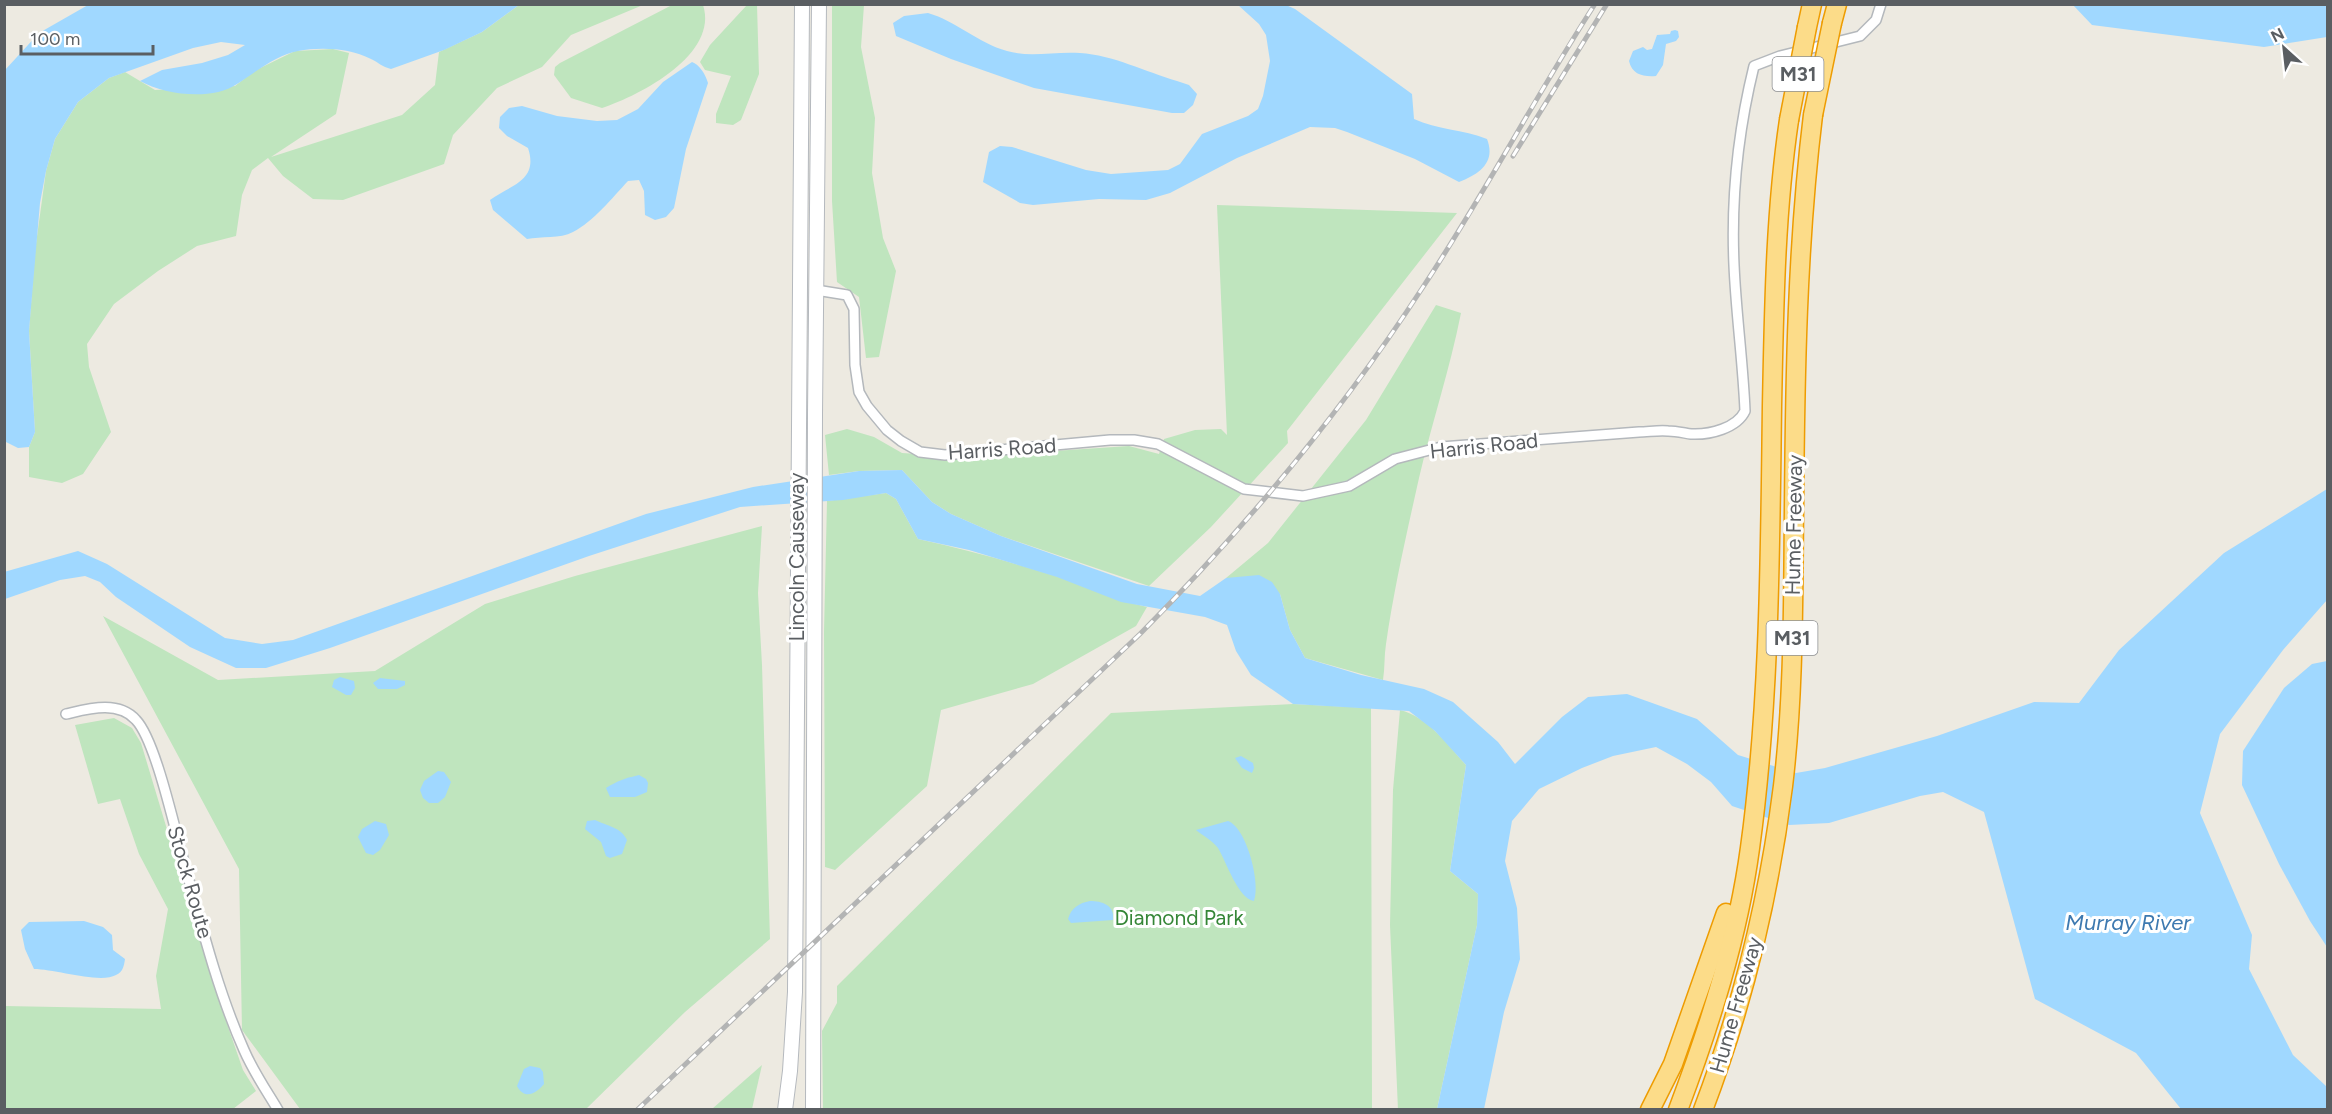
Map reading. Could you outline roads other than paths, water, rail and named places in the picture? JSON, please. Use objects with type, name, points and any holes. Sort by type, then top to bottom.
[{"type":"highway","name":"Hume Freeway","points":[[1678,1110],[1714,1003],[1758,780],[1769,574],[1773,362],[1779,213],[1789,120],[1812,4]]},
{"type":"highway","name":"Hume Freeway","points":[[1703,1110],[1736,1016],[1762,912],[1783,785],[1790,700],[1800,244],[1813,115],[1837,4]]},
{"type":"highway","points":[[1650,1110],[1673,1064],[1734,905]]},
{"type":"highway","points":[[1714,1110],[1724,1077],[1736,1016]]},
{"type":"main road","name":"Lincoln Causeway","points":[[785,1110],[795,992],[802,4]]},
{"type":"main road","name":"Lincoln Causeway","points":[[813,1110],[819,4]]},
{"type":"main road","points":[[799,290],[816,290]]},
{"type":"street","name":"Harris Road","points":[[816,290],[847,295],[854,309],[855,365],[859,392],[867,406],[887,430],[920,452],[945,455],[1110,440],[1134,440],[1158,444],[1244,489],[1303,496],[1349,486],[1395,459],[1441,447],[1639,432],[1668,431],[1694,434],[1717,430],[1734,425],[1745,411],[1734,266],[1734,191],[1742,119],[1754,66],[1780,56],[1860,36],[1876,20],[1881,4]]},
{"type":"street","name":"Stock Route","points":[[66,714],[98,707],[120,710],[135,718],[141,728],[158,769],[187,875],[233,1023],[257,1075],[278,1110]]},
{"type":"water","points":[[88,5],[519,5],[482,32],[444,50],[391,69],[362,55],[335,49],[316,49],[282,56],[237,84],[215,93],[175,93],[140,81],[162,70],[202,63],[228,55],[245,45],[221,42],[193,48],[109,78],[78,102],[55,139],[40,203],[29,331],[35,432],[29,447],[18,448],[4,441],[5,70],[39,33]]},
{"type":"water","points":[[1238,5],[1286,5],[1295,9],[1412,94],[1414,119],[1487,139],[1488,161],[1474,175],[1459,182],[1415,159],[1347,132],[1335,128],[1310,127],[1237,158],[1170,193],[1146,200],[1099,199],[1033,205],[1020,203],[983,182],[989,152],[1000,146],[1012,147],[1086,170],[1111,174],[1168,170],[1180,164],[1202,134],[1248,116],[1258,109],[1263,96],[1270,61],[1266,35],[1259,24]]},
{"type":"water","points":[[2073,5],[2327,5],[2327,37],[2264,47],[2092,25]]},
{"type":"water","points":[[928,13],[948,21],[986,43],[1007,51],[1025,54],[1092,54],[1189,85],[1197,94],[1193,105],[1184,113],[1172,113],[1034,88],[951,59],[896,36],[893,23],[904,16]]},
{"type":"water","points":[[1675,30],[1678,31],[1679,37],[1676,41],[1666,44],[1663,65],[1656,76],[1643,75],[1633,69],[1629,61],[1633,51],[1643,47],[1647,50],[1652,49],[1657,35],[1670,34]]},
{"type":"water","points":[[692,62],[702,70],[708,83],[686,149],[674,208],[666,217],[655,220],[645,215],[644,191],[639,180],[628,181],[588,222],[562,236],[527,239],[493,210],[490,200],[521,181],[530,168],[528,148],[507,136],[499,128],[500,117],[509,108],[522,106],[557,116],[597,121],[617,120],[638,109],[663,82]]},
{"type":"water","name":"Murray River","points":[[902,470],[932,502],[951,514],[1001,536],[1137,584],[1200,596],[1226,578],[1259,575],[1272,582],[1280,594],[1290,630],[1305,658],[1361,675],[1424,689],[1453,702],[1498,742],[1515,764],[1562,717],[1588,697],[1627,694],[1697,719],[1738,755],[1796,773],[1825,768],[1937,736],[2034,702],[2079,703],[2119,650],[2224,553],[2327,489],[2327,600],[2283,650],[2220,734],[2200,813],[2252,935],[2249,969],[2293,1055],[2327,1087],[2327,1109],[2181,1109],[2136,1053],[2035,999],[1984,812],[1943,792],[1920,796],[1829,823],[1789,825],[1732,806],[1711,782],[1687,764],[1656,747],[1613,756],[1539,789],[1512,821],[1505,861],[1517,908],[1520,959],[1504,1012],[1484,1109],[1437,1109],[1477,925],[1478,894],[1450,871],[1466,765],[1435,731],[1409,711],[1293,704],[1251,675],[1236,651],[1227,625],[1205,617],[1121,602],[1057,577],[969,550],[918,539],[896,499],[886,493],[843,500],[740,507],[589,556],[330,648],[266,668],[236,668],[190,647],[116,597],[100,582],[85,576],[60,580],[5,599],[4,572],[78,551],[107,564],[225,638],[262,644],[293,640],[646,514],[753,487],[859,471]]},
{"type":"water","points":[[2328,661],[2327,947],[2279,864],[2242,785],[2243,751],[2284,688],[2312,664]]},
{"type":"water","points":[[340,677],[354,681],[355,688],[351,695],[346,695],[332,687],[334,680]]},
{"type":"water","points":[[380,678],[405,681],[405,685],[397,689],[378,689],[373,683]]},
{"type":"water","points":[[1241,756],[1253,763],[1252,773],[1242,768],[1235,758]]},
{"type":"water","points":[[438,771],[444,772],[451,782],[445,797],[438,803],[429,803],[423,798],[420,790],[424,781]]},
{"type":"water","points":[[639,775],[648,783],[647,792],[635,797],[610,797],[606,788]]},
{"type":"water","points":[[595,820],[617,830],[624,836],[627,840],[622,854],[610,858],[606,856],[601,842],[585,829],[587,821]]},
{"type":"water","points":[[375,821],[386,824],[389,835],[380,850],[373,855],[366,853],[358,837],[362,829]]},
{"type":"water","points":[[1228,821],[1241,834],[1251,857],[1256,882],[1254,901],[1248,899],[1238,887],[1218,848],[1196,830]]},
{"type":"water","points":[[1090,901],[1110,907],[1113,920],[1071,923],[1068,919],[1073,909]]},
{"type":"water","points":[[84,921],[103,927],[112,935],[113,950],[125,959],[120,972],[99,978],[34,969],[25,949],[21,930],[29,922]]},
{"type":"water","points":[[530,1066],[540,1068],[543,1072],[544,1084],[534,1093],[527,1094],[517,1086],[524,1069]]},
{"type":"railway","points":[[637,1110],[1140,634],[1255,510],[1325,424],[1392,334],[1467,217],[1595,4]]},
{"type":"railway","points":[[1513,156],[1607,4]]},
{"type":"park label","name":"Diamond Park","points":[[1179,918]]}]
